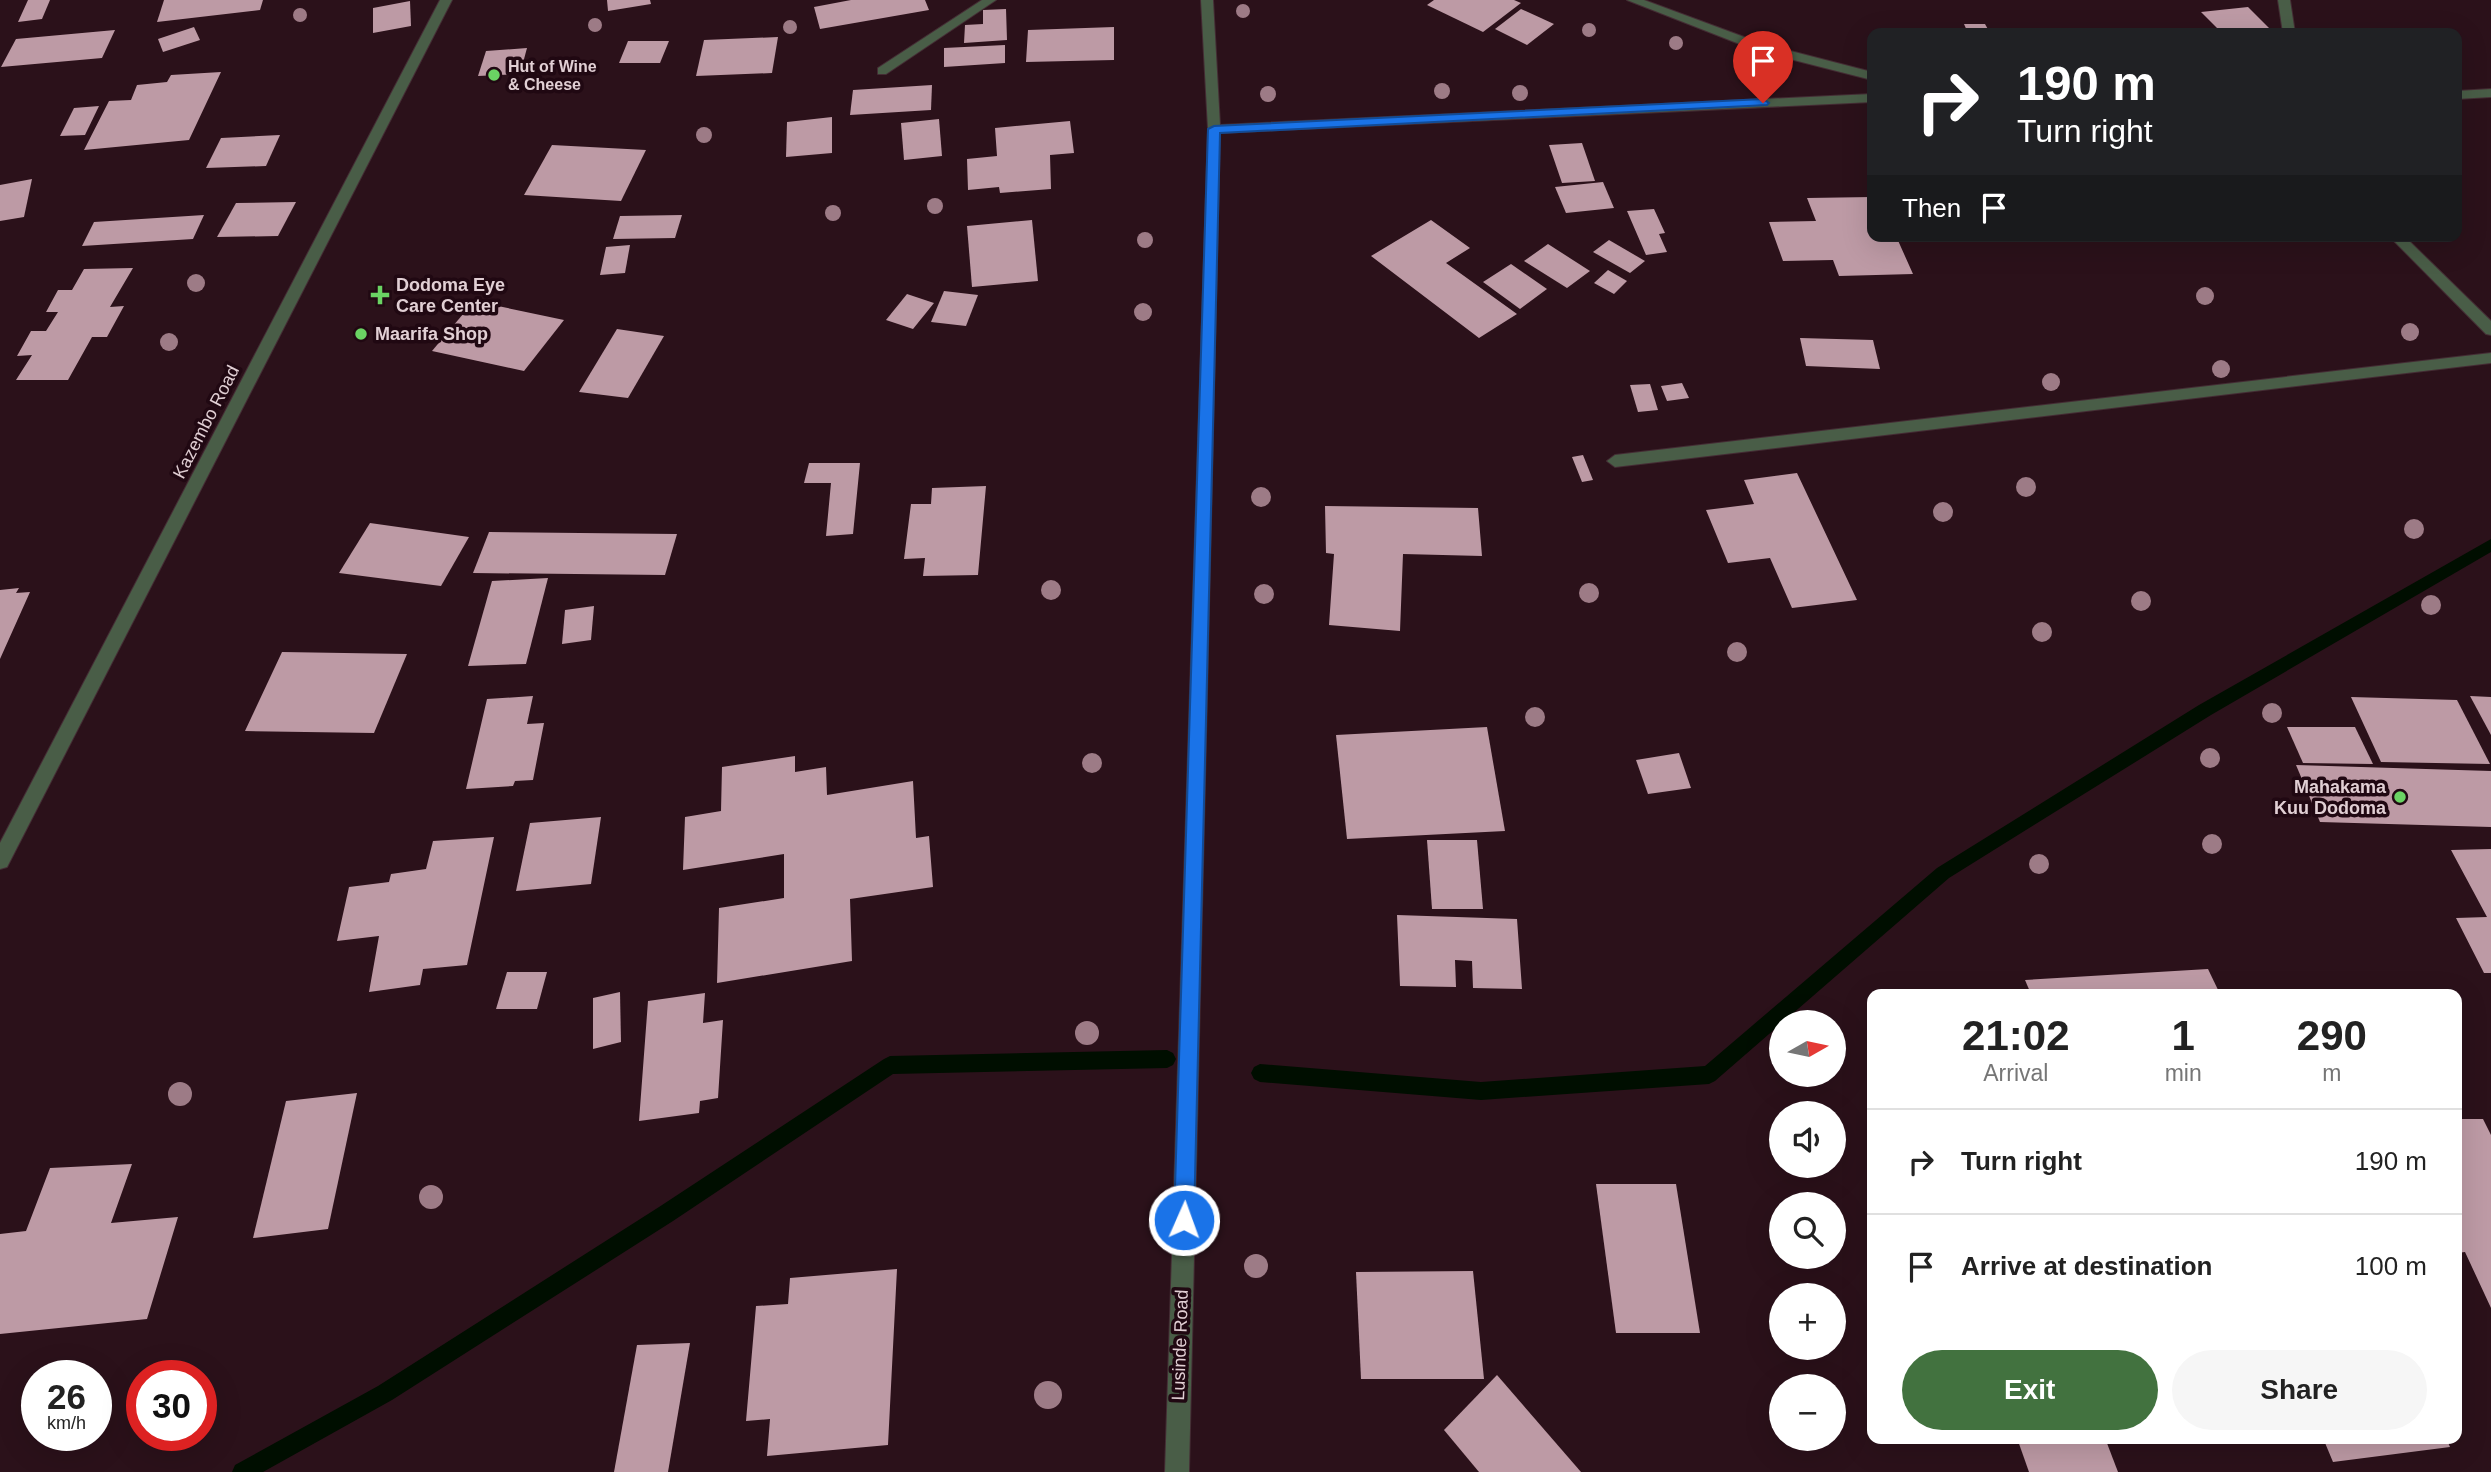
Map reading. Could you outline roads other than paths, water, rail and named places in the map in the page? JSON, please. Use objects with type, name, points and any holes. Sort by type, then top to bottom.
[{"type":"street","name":"Kazembo Road","points":[[0,861],[446,0]]},
{"type":"street","points":[[881,71],[990,0]]},
{"type":"street","name":"Lusinde Road","points":[[1177,1472],[1214,129],[1207,0]]},
{"type":"street","points":[[1633,0],[1759,47],[1867,75]]},
{"type":"street","points":[[2284,0],[2288,28]]},
{"type":"street","points":[[2462,95],[2491,93]]},
{"type":"street","points":[[1214,129],[1867,98]]},
{"type":"street","points":[[2402,242],[2491,330]]},
{"type":"street","points":[[1615,461],[2491,358]]},
{"type":"waterway","points":[[1260,1073],[1481,1091],[1709,1075],[1943,873],[2205,710],[2491,545]]},
{"type":"waterway","points":[[242,1472],[385,1393],[666,1214],[890,1065],[1167,1059]]},
{"type":"place","name":"Hut of Wine & Cheese","points":[[494,75]]},
{"type":"place","name":"Dodoma Eye Care Center","points":[[380,295]]},
{"type":"place","name":"Maarifa Shop","points":[[361,334]]},
{"type":"place","name":"Mahakama Kuu Dodoma","points":[[2400,797]]}]
